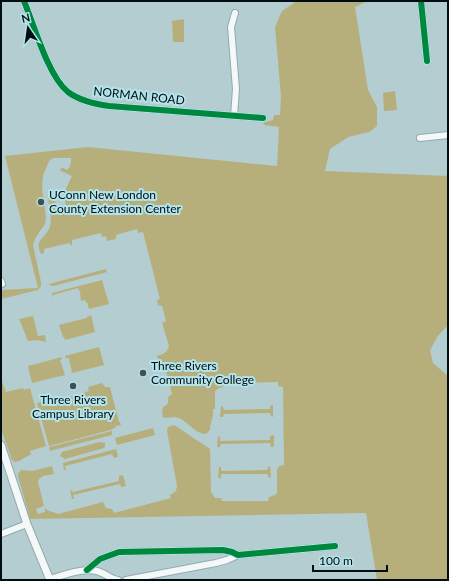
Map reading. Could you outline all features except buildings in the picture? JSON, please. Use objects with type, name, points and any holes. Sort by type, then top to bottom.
[{"type":"main road","points":[[1,445],[27,524],[50,579]]},
{"type":"street","name":"NORMAN ROAD","points":[[24,1],[52,72],[64,88],[77,97],[88,102],[105,105],[263,118]]},
{"type":"street","points":[[421,1],[427,61]]},
{"type":"street","points":[[234,116],[236,91],[230,27],[235,13]]},
{"type":"street","points":[[420,138],[448,135]]},
{"type":"street","points":[[1,534],[27,524]]},
{"type":"street","points":[[126,580],[216,563],[238,555],[335,546]]},
{"type":"street","points":[[87,570],[100,559],[119,552],[223,550],[238,555]]},
{"type":"street","points":[[50,579],[87,570],[99,572],[118,580]]},
{"type":"shaded area","points":[[295,1],[368,1],[355,7],[368,90],[377,107],[377,126],[369,132],[348,137],[330,149],[325,171],[448,176],[448,325],[438,336],[430,350],[433,363],[448,376],[448,580],[377,580],[366,513],[30,519],[18,476],[21,470],[33,471],[52,466],[54,474],[43,476],[38,482],[44,506],[36,509],[38,514],[45,512],[45,508],[58,514],[103,502],[106,508],[112,509],[114,513],[171,498],[170,495],[176,491],[177,486],[167,431],[168,427],[174,425],[210,449],[211,492],[215,498],[221,498],[222,501],[268,501],[269,497],[277,493],[277,470],[279,466],[284,465],[283,387],[278,386],[278,382],[223,383],[223,387],[215,391],[215,409],[213,409],[210,430],[206,434],[198,432],[179,418],[163,417],[163,407],[168,402],[168,397],[172,394],[164,363],[159,362],[157,356],[166,352],[169,346],[162,323],[166,321],[162,306],[158,305],[157,300],[160,299],[143,232],[138,233],[137,229],[116,235],[116,239],[107,241],[106,236],[102,237],[101,233],[72,240],[72,246],[69,243],[44,249],[44,253],[41,254],[39,243],[49,229],[51,221],[48,197],[54,197],[56,209],[66,208],[64,193],[72,176],[61,171],[60,169],[68,169],[71,158],[53,158],[49,161],[43,176],[42,187],[46,218],[45,224],[36,237],[33,245],[41,286],[38,290],[1,299],[1,290],[38,288],[5,156],[88,147],[277,166],[279,127],[264,125],[263,123],[273,120],[274,115],[280,115],[281,97],[275,27],[282,11]]},
{"type":"shaded area","points":[[184,19],[184,42],[173,42],[172,21]]},
{"type":"shaded area","points":[[395,91],[397,110],[384,111],[383,93]]},
{"type":"shaded area","points":[[106,269],[107,272],[53,286],[49,285],[49,284]]},
{"type":"shaded area","points":[[102,280],[109,304],[89,309],[85,300],[81,301],[78,288],[53,295],[53,299],[52,293]]},
{"type":"shaded area","points":[[91,315],[95,332],[65,340],[59,325],[87,318]]},
{"type":"shaded area","points":[[33,316],[38,336],[45,335],[46,342],[38,340],[28,341],[19,319]]},
{"type":"shaded area","points":[[99,347],[104,365],[72,373],[69,358],[66,358],[65,356]]},
{"type":"shaded area","points":[[62,357],[60,360],[65,375],[32,383],[28,366]]},
{"type":"shaded area","points":[[1,379],[6,392],[30,388],[46,446],[30,451],[31,455],[15,462],[12,460],[1,429]]},
{"type":"shaded area","points":[[102,383],[105,387],[110,387],[121,425],[116,426],[111,430],[49,446],[37,403],[59,398],[67,398],[85,393],[89,391],[88,387]]},
{"type":"shaded area","points":[[273,405],[273,417],[270,413],[224,414],[223,417],[220,417],[221,406],[224,410],[270,409],[270,406]]},
{"type":"shaded area","points":[[153,428],[155,435],[117,445],[115,438]]},
{"type":"shaded area","points":[[112,431],[112,435],[50,451],[49,447]]},
{"type":"shaded area","points":[[273,435],[273,447],[271,447],[270,443],[221,444],[220,447],[217,447],[218,436],[220,437],[220,441],[270,440],[270,436]]},
{"type":"shaded area","points":[[99,442],[105,443],[104,448],[65,459],[60,456],[62,452]]},
{"type":"shaded area","points":[[116,449],[118,457],[114,458],[112,454],[65,466],[66,470],[64,470],[63,463]]},
{"type":"shaded area","points":[[270,466],[270,478],[268,477],[268,474],[221,474],[221,479],[218,477],[219,467],[221,467],[221,471],[267,470]]},
{"type":"shaded area","points":[[123,475],[126,486],[121,487],[120,484],[73,495],[74,499],[72,499],[70,489],[73,492],[119,481],[119,476]]},
{"type":"cycle path","points":[[24,1],[42,50],[54,74],[68,92],[77,98],[109,106],[263,118]]},
{"type":"cycle path","points":[[421,1],[427,61]]},
{"type":"cycle path","points":[[87,570],[100,559],[119,552],[223,550],[238,555],[335,546]]},
{"type":"place","name":"UConn New London County Extension Center","points":[[41,202]]},
{"type":"place","name":"Three Rivers Community College","points":[[143,373]]},
{"type":"place","name":"Three Rivers Campus Library","points":[[73,386]]}]
